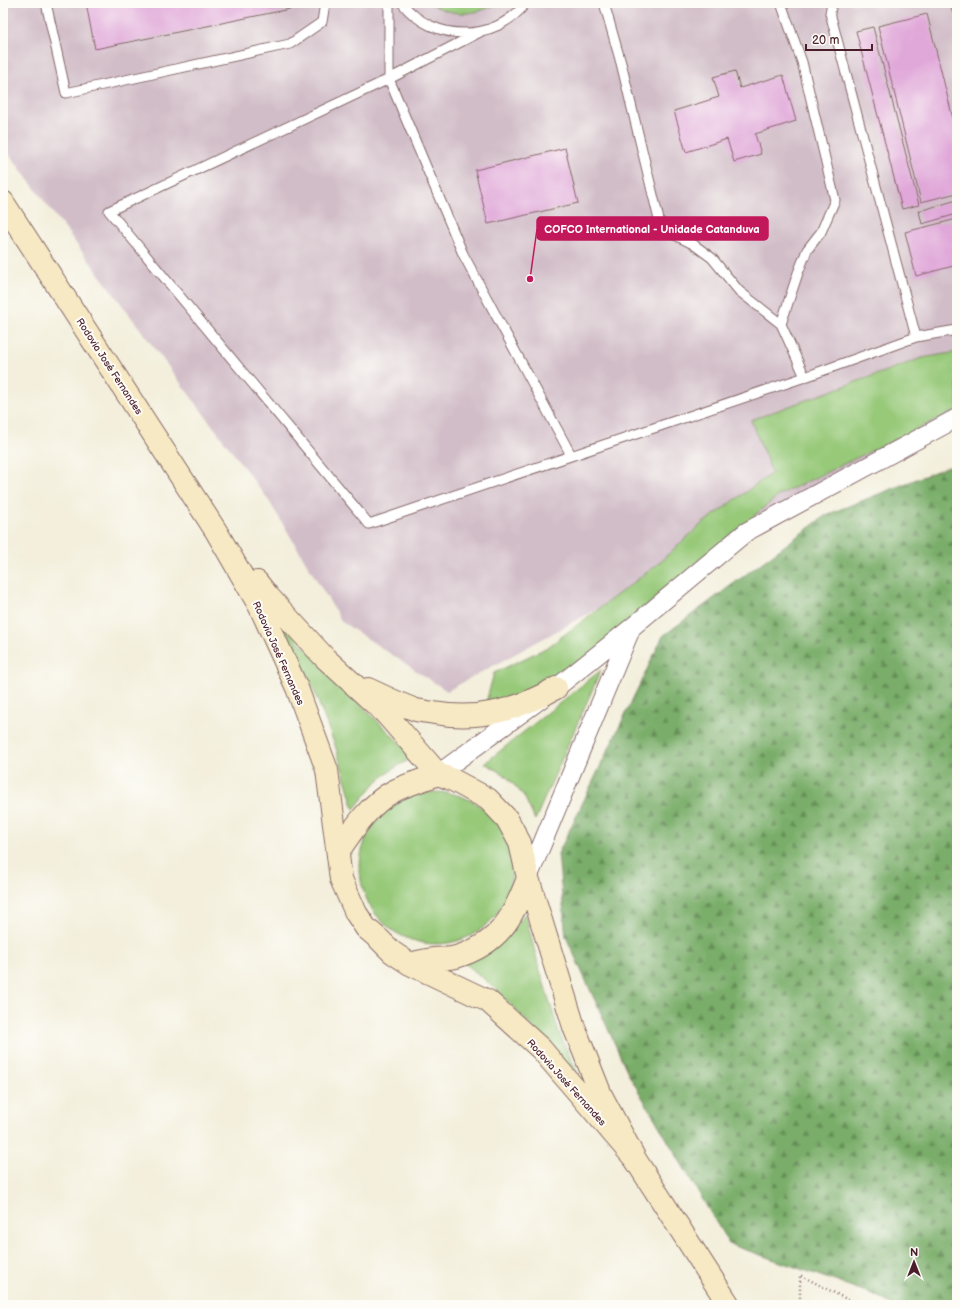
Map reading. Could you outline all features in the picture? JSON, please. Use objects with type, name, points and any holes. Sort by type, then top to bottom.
[{"type":"main road","name":"Rodovia José Fernandes","points":[[3,202],[216,531],[260,607],[297,688],[327,770],[341,879],[356,913],[366,928],[392,952],[410,964],[488,1001],[540,1050],[636,1160]]},
{"type":"main road","name":"Rodovia José Fernandes","points":[[216,531],[268,596],[325,658],[386,714],[438,774],[451,779],[488,799],[508,818],[520,843],[528,878],[574,1027],[601,1095],[636,1160],[728,1305]]},
{"type":"main road","points":[[351,682],[417,710],[449,716],[482,715],[511,708],[536,699],[556,688]]},
{"type":"main road","points":[[338,852],[361,820],[376,803],[394,791],[438,774]]},
{"type":"main road","points":[[410,964],[433,959],[454,957],[474,950],[493,938],[507,923],[518,904],[528,878]]},
{"type":"street","points":[[438,774],[556,688],[631,628],[746,532],[957,418]]},
{"type":"street","points":[[528,878],[631,628]]},
{"type":"lane","points":[[46,3],[66,93],[290,44],[322,22],[325,3]]},
{"type":"lane","points":[[389,3],[390,79],[463,254],[571,455]]},
{"type":"lane","points":[[402,3],[406,9],[419,20],[433,27],[448,32],[464,34],[480,32]]},
{"type":"lane","points":[[526,3],[522,9],[510,19],[496,27],[480,32],[390,79],[109,211],[369,524],[805,377],[916,337],[957,330]]},
{"type":"lane","points":[[604,3],[621,63],[661,228],[693,244],[712,258],[739,291],[781,324],[805,377]]},
{"type":"lane","points":[[781,3],[802,62],[835,200],[821,232],[807,250],[781,324]]},
{"type":"lane","points":[[832,3],[830,13],[916,337]]},
{"type":"lane","points":[[955,3],[957,10]]},
{"type":"path","points":[[803,1305],[800,1300],[800,1275],[858,1305]]},
{"type":"shaded area","points":[[3,3],[957,3],[957,412],[447,691],[342,622],[269,501],[3,146]]},
{"type":"green space","points":[[429,3],[499,3],[481,10],[456,13],[438,8]]},
{"type":"green space","points":[[957,352],[957,410],[779,495],[549,688],[484,710],[494,673],[548,647],[654,567],[703,523],[772,473],[751,420],[922,358]]},
{"type":"green space","points":[[957,463],[957,1305],[892,1305],[875,1295],[729,1244],[629,1075],[566,937],[558,854],[663,636],[826,515]]},
{"type":"green space","points":[[268,609],[345,689],[414,757],[396,767],[377,781],[354,809],[336,748],[311,683]]},
{"type":"green space","points":[[601,670],[535,820],[524,796],[506,776],[485,763]]},
{"type":"green space","points":[[436,792],[451,794],[472,801],[494,820],[503,832],[506,839],[512,868],[510,883],[503,904],[484,926],[472,935],[465,938],[436,944],[421,942],[400,935],[378,916],[369,904],[366,897],[360,868],[362,853],[369,832],[388,810],[400,801],[407,798]]},
{"type":"green space","points":[[525,913],[538,964],[559,1032],[579,1077],[497,990],[459,958],[511,933]]},
{"type":"building","points":[[86,3],[289,3],[290,9],[95,49]]},
{"type":"building","points":[[927,14],[957,135],[957,193],[921,202],[878,26]]},
{"type":"building","points":[[873,27],[919,205],[902,209],[856,31]]},
{"type":"building","points":[[735,71],[740,88],[783,75],[796,121],[755,134],[761,154],[734,162],[727,139],[686,152],[674,111],[719,97],[713,77]]},
{"type":"building","points":[[565,148],[578,203],[488,224],[475,170]]},
{"type":"building","points":[[957,200],[957,214],[922,224],[919,211]]},
{"type":"building","points":[[957,219],[957,265],[916,276],[905,232]]},
{"type":"place","name":"COFCO International - Unidade Catanduva","points":[[530,279]]}]
